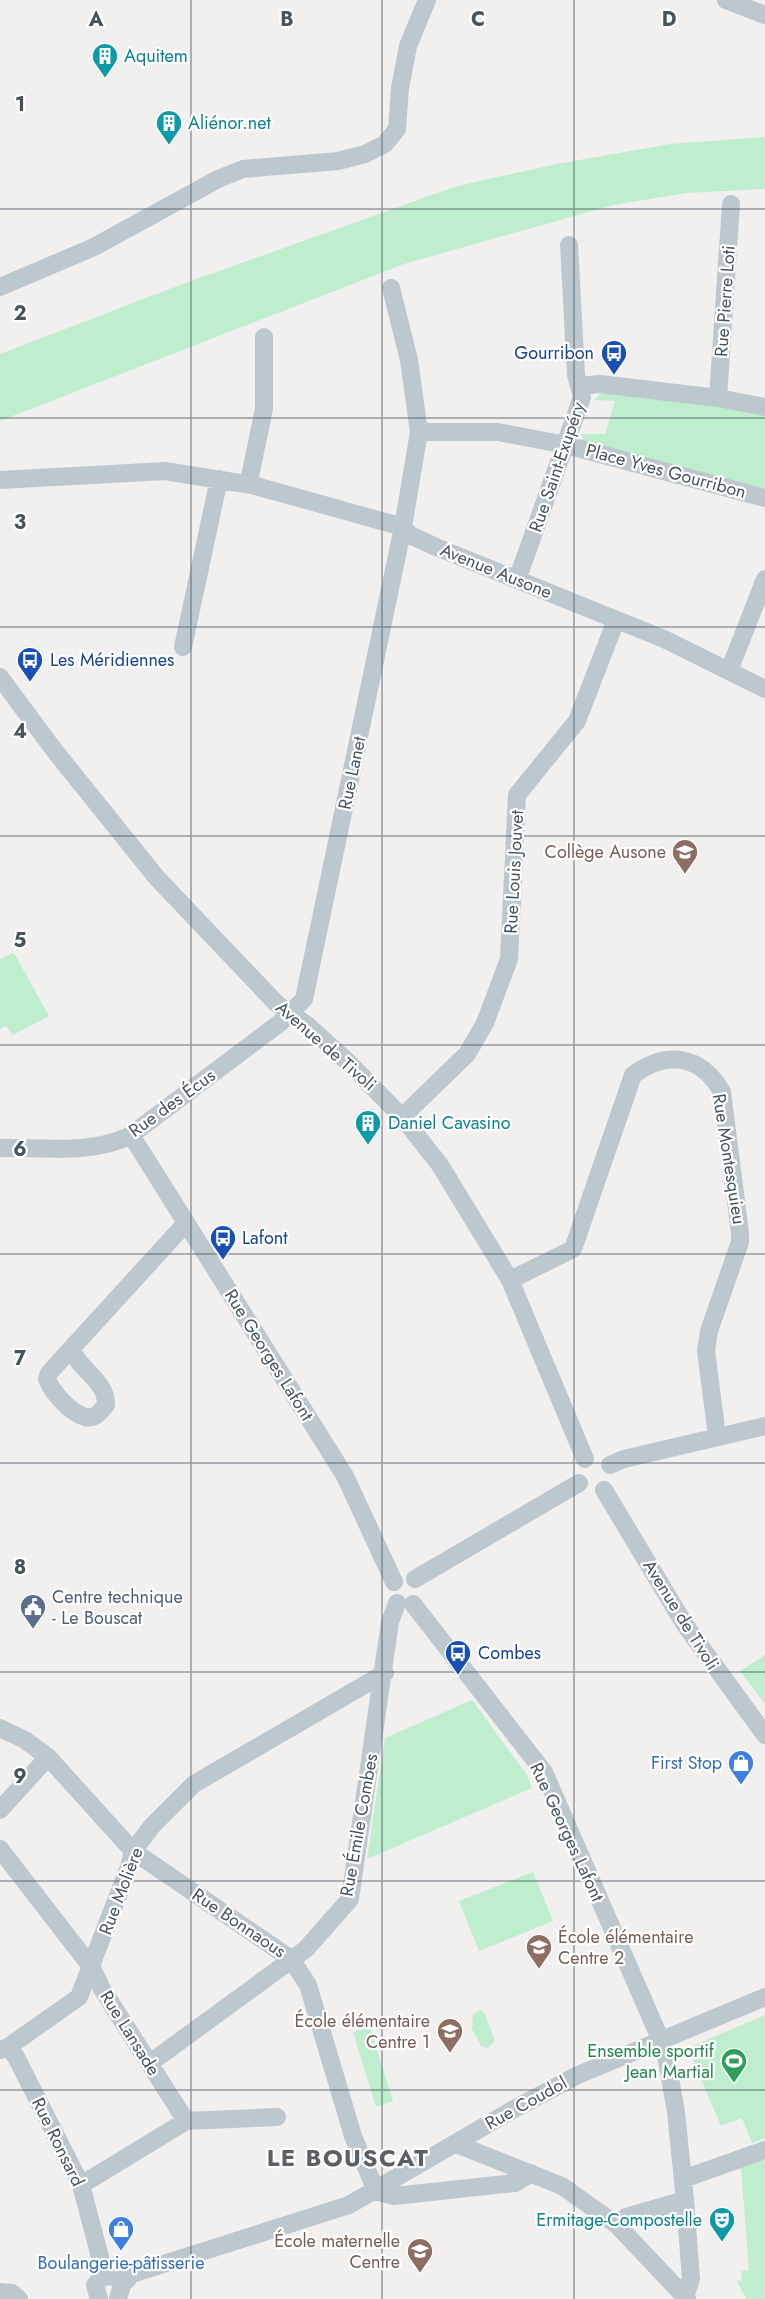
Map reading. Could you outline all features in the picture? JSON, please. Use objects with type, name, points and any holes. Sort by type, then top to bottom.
[{"type":"street","points":[[0,287],[94,247],[218,179],[243,169],[338,161],[365,154],[385,144],[397,129],[400,88],[408,46],[427,0]]},
{"type":"street","points":[[726,0],[765,15]]},
{"type":"street","name":"Rue Pierre Loti","points":[[718,398],[731,204]]},
{"type":"street","name":"Rue Saint-Exupéry","points":[[518,580],[582,397],[579,386],[569,245]]},
{"type":"street","name":"Rue Lanet","points":[[290,1013],[304,999],[403,527],[418,432],[409,360],[391,288]]},
{"type":"street","points":[[252,485],[250,476],[264,409],[264,337]]},
{"type":"street","points":[[579,386],[600,384],[718,398],[765,407]]},
{"type":"street","name":"Place Yves Gourribon","points":[[418,432],[498,432],[566,445],[765,498]]},
{"type":"street","name":"Avenue Ausone","points":[[0,480],[165,471],[252,485],[403,527],[410,535],[429,544],[616,620],[765,689]]},
{"type":"street","points":[[183,647],[219,479]]},
{"type":"street","points":[[729,671],[765,579]]},
{"type":"street","name":"Rue Louis Jouvet","points":[[402,1117],[467,1054],[485,1023],[509,959],[517,795],[577,721],[616,620]]},
{"type":"street","name":"Avenue de Tivoli","points":[[0,677],[54,750],[157,878],[277,1004],[349,1063],[402,1117],[440,1166],[510,1280],[585,1459]]},
{"type":"street","name":"Rue des Écus","points":[[0,1148],[107,1145],[131,1135],[290,1013]]},
{"type":"street","name":"Rue Montesquieu","points":[[510,1280],[573,1248],[633,1075],[653,1062],[666,1059],[698,1064],[713,1077],[722,1092],[740,1233],[740,1242],[709,1331],[705,1351],[717,1436]]},
{"type":"street","name":"Rue Georges Lafont","points":[[131,1135],[345,1476],[394,1582]]},
{"type":"street","points":[[72,1350],[186,1223]]},
{"type":"street","points":[[610,1465],[618,1460],[765,1426]]},
{"type":"street","points":[[596,1456],[610,1465],[612,1482],[604,1490],[587,1491],[579,1483],[577,1473],[585,1459],[596,1456]]},
{"type":"street","points":[[415,1579],[421,1592],[405,1604],[391,1595],[394,1582],[402,1577],[415,1579],[579,1483]]},
{"type":"street","name":"Avenue de Tivoli","points":[[604,1490],[685,1626],[765,1735]]},
{"type":"street","name":"Rue Georges Lafont","points":[[405,1604],[544,1772],[659,2042],[665,2050],[674,2102],[685,2200],[691,2279],[686,2298]]},
{"type":"street","name":"Rue Émile Combes","points":[[150,2064],[306,1948],[350,1899],[385,1673],[390,1622],[405,1604]]},
{"type":"street","name":"Rue Molière","points":[[4,2048],[79,1997],[92,1968],[133,1851],[152,1826],[194,1784],[385,1673]]},
{"type":"street","name":"Rue Bonnaous","points":[[0,1728],[25,1740],[48,1757],[133,1851],[291,1959],[308,1985],[353,2136],[376,2191]]},
{"type":"street","points":[[0,1810],[48,1757]]},
{"type":"street","name":"Rue Lansade","points":[[0,1849],[92,1968],[102,1989],[186,2121]]},
{"type":"street","name":"Rue Coudol","points":[[376,2191],[578,2075],[765,1997]]},
{"type":"street","name":"Rue Ronsard","points":[[4,2048],[16,2057],[81,2185],[105,2276]]},
{"type":"street","points":[[81,2185],[186,2121],[277,2117]]},
{"type":"street","points":[[456,2144],[562,2186],[617,2225],[686,2298]]},
{"type":"street","points":[[683,2179],[765,2150]]},
{"type":"street","points":[[120,2292],[132,2274],[349,2205],[376,2191],[394,2196],[515,2183],[531,2173]]},
{"type":"street","points":[[617,2225],[626,2217],[685,2200]]},
{"type":"street","points":[[93,2299],[95,2285],[105,2276],[117,2278],[120,2292]]},
{"type":"green space","points":[[765,137],[765,189],[686,193],[613,205],[404,264],[0,421],[0,354],[180,285],[457,186],[557,164],[670,144]]},
{"type":"green space","points":[[602,392],[655,396],[765,415],[765,489],[584,442],[581,434],[605,434],[615,401],[594,400]]},
{"type":"green space","points":[[14,953],[49,1016],[13,1035],[6,1026],[0,1029],[0,959]]},
{"type":"green space","points":[[765,1655],[765,1704],[740,1671]]},
{"type":"green space","points":[[472,1700],[527,1775],[532,1788],[367,1859],[385,1738]]},
{"type":"green space","points":[[533,1872],[553,1921],[479,1951],[459,1901]]},
{"type":"green space","points":[[480,2010],[485,2014],[494,2038],[494,2042],[488,2048],[481,2046],[472,2029],[473,2014]]},
{"type":"green space","name":"Ensemble sportif Jean Martial","points":[[765,2015],[765,2138],[752,2143],[742,2118],[721,2126],[693,2060],[697,2058],[692,2046]]},
{"type":"green space","points":[[370,2027],[393,2101],[376,2107],[353,2032]]},
{"type":"green space","points":[[765,2160],[765,2299],[746,2299],[737,2281],[742,2280],[741,2271],[749,2270],[741,2168]]},
{"type":"place","name":"Aquitem","points":[[105,79]]},
{"type":"place","name":"Aliénor.net","points":[[169,146]]},
{"type":"place","name":"Gourribon","points":[[614,376]]},
{"type":"place","name":"Les Méridiennes","points":[[30,683]]},
{"type":"place","name":"Collège Ausone","points":[[685,875]]},
{"type":"place","name":"Daniel Cavasino","points":[[368,1146]]},
{"type":"place","name":"Lafont","points":[[223,1261]]},
{"type":"place","name":"Centre technique - Le Bouscat","points":[[33,1630]]},
{"type":"place","name":"Combes","points":[[458,1676]]},
{"type":"place","name":"First Stop","points":[[741,1786]]},
{"type":"place","name":"École élémentaire Centre 2","points":[[539,1970]]},
{"type":"place","name":"École élémentaire Centre 1","points":[[450,2054]]},
{"type":"place","name":"Ensemble sportif Jean Martial","points":[[734,2084]]},
{"type":"place","name":"Ermitage-Compostelle","points":[[722,2243]]},
{"type":"place","name":"Boulangerie-pâtisserie","points":[[121,2252]]},
{"type":"place","name":"École maternelle Centre","points":[[420,2274]]},
{"type":"district","name":"LE BOUSCAT","points":[[348,2158]]}]
